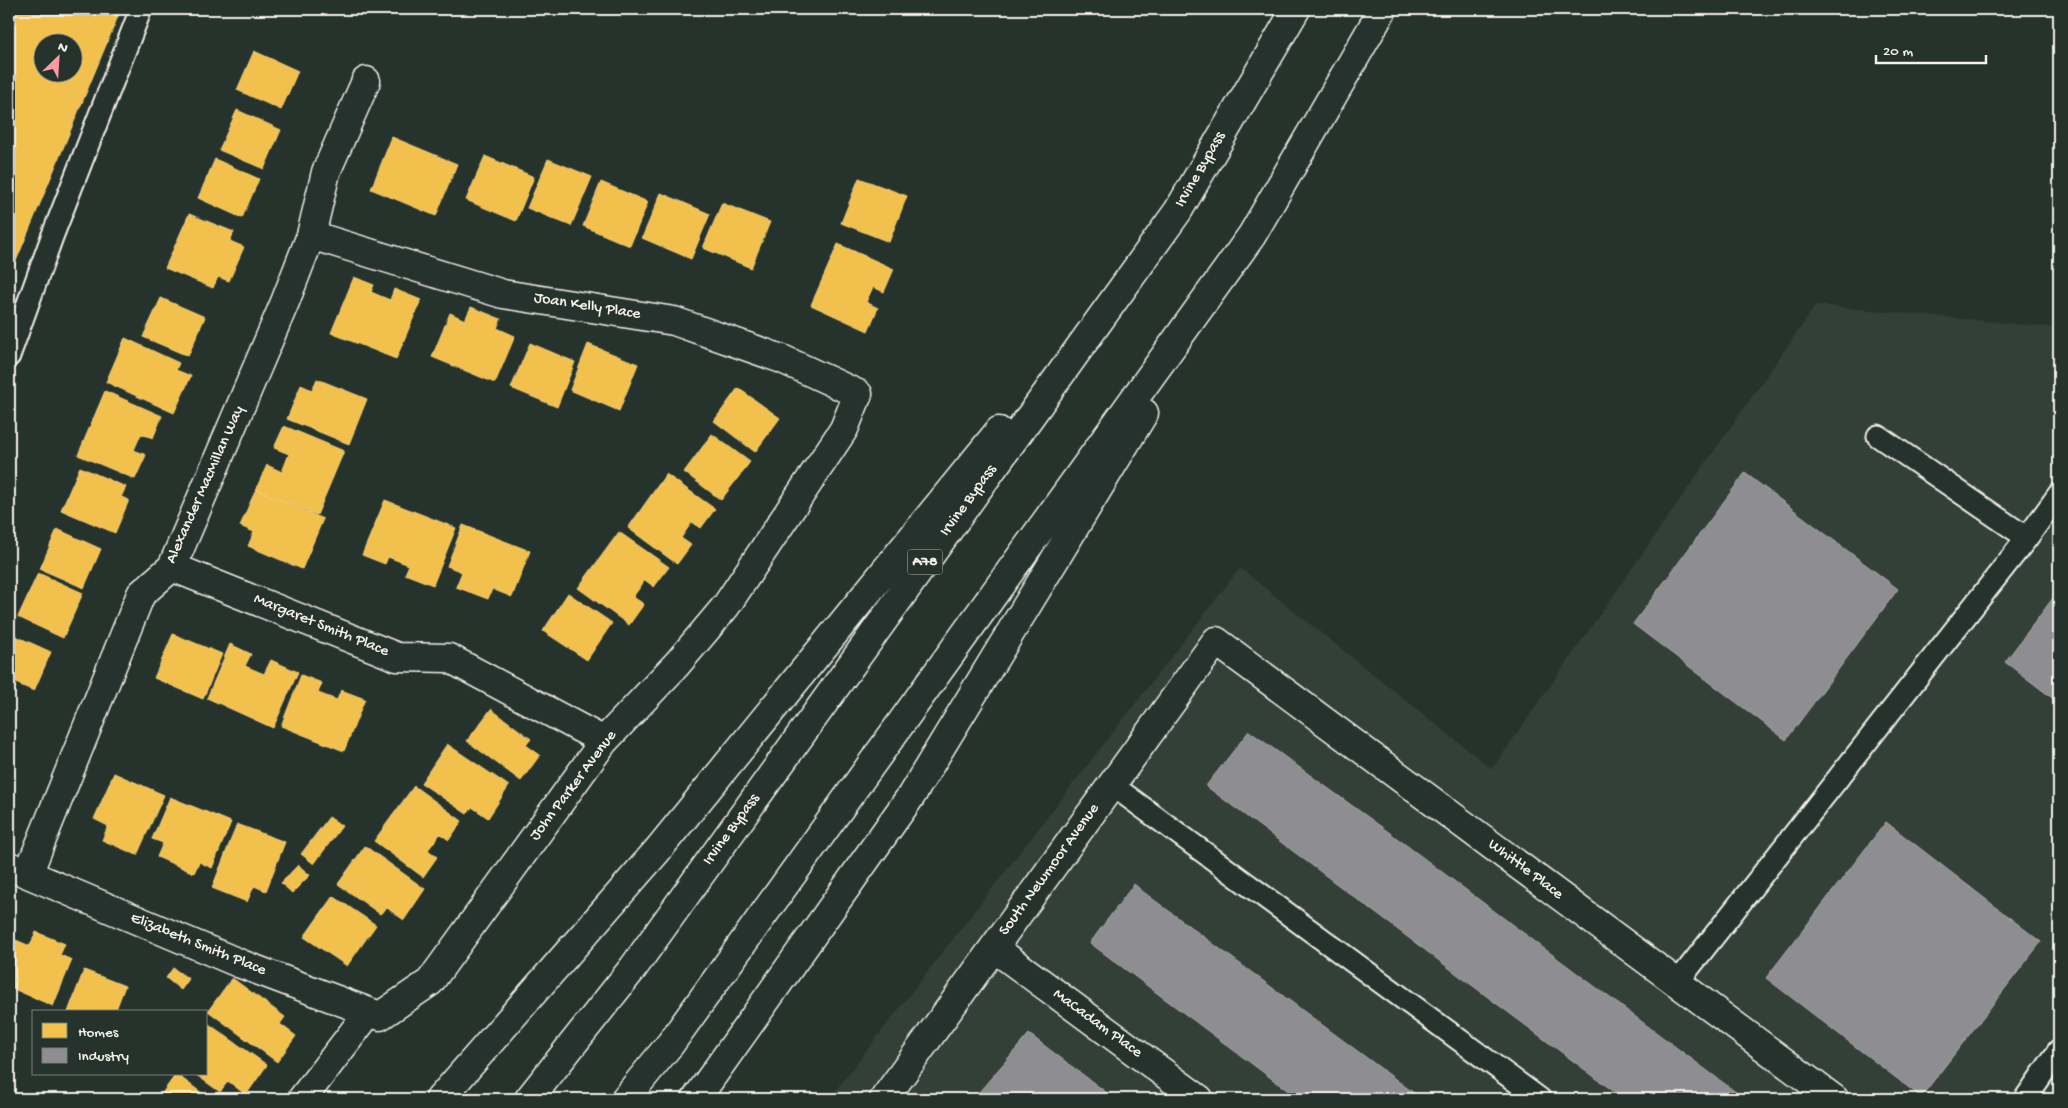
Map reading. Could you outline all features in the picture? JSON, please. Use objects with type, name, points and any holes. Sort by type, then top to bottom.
[{"type":"main road","name":"Irvine Bypass","points":[[529,1099],[633,968],[1178,211],[1296,9]]},
{"type":"main road","points":[[696,1099],[911,796],[1252,235],[1383,9]]},
{"type":"main road","name":"Alexander MacMillan Way","points":[[18,870],[141,594],[172,567],[285,302],[311,235],[326,172],[366,82]]},
{"type":"main road","name":"A78","points":[[440,1099],[656,850],[1178,211]]},
{"type":"main road","name":"Joan Kelly Place","points":[[311,235],[503,294],[674,321],[782,359],[858,394]]},
{"type":"main road","points":[[625,1099],[677,1035],[1252,235]]},
{"type":"main road","name":"John Parker Avenue","points":[[369,1012],[380,1016],[430,982],[604,741],[677,664],[726,606],[844,429],[858,394]]},
{"type":"main road","name":"Margaret Smith Place","points":[[172,567],[397,657],[449,658],[604,741]]},
{"type":"main road","name":"Whittle Place","points":[[1216,641],[1834,1099]]},
{"type":"main road","name":"South Newmoor Avenue","points":[[884,1099],[1216,641]]},
{"type":"main road","name":"Elizabeth Smith Place","points":[[18,870],[241,964],[369,1012]]},
{"type":"main road","name":"MaCadam Place","points":[[994,948],[1199,1099]]},
{"type":"main road","points":[[302,1099],[369,1012]]},
{"type":"lane","points":[[9,356],[52,237],[141,9]]},
{"type":"lane","points":[[1878,436],[2026,538]]},
{"type":"lane","points":[[1678,983],[2059,494]]},
{"type":"lane","points":[[1112,785],[1540,1099]]},
{"type":"lane","points":[[2025,1099],[2059,1050]]},
{"type":"shaded area","points":[[1816,305],[2059,328],[2059,1099],[829,1099],[1240,568],[1492,769]]},
{"type":"building: Homes","points":[[9,9],[121,9],[9,278]]},
{"type":"building: Homes","points":[[254,51],[298,71],[281,110],[237,90]]},
{"type":"building: Homes","points":[[237,110],[281,130],[264,169],[219,150]]},
{"type":"building: Homes","points":[[392,137],[457,164],[436,216],[371,189]]},
{"type":"building: Homes","points":[[485,156],[534,177],[516,221],[466,200]]},
{"type":"building: Homes","points":[[215,159],[259,179],[242,218],[198,198]]},
{"type":"building: Homes","points":[[548,159],[592,177],[571,226],[527,208]]},
{"type":"building: Homes","points":[[859,178],[907,196],[889,242],[841,223]]},
{"type":"building: Homes","points":[[601,182],[648,202],[630,246],[583,226]]},
{"type":"building: Homes","points":[[661,193],[710,214],[691,259],[642,238]]},
{"type":"building: Homes","points":[[722,203],[770,222],[751,268],[703,248]]},
{"type":"building: Homes","points":[[189,214],[234,232],[230,241],[244,247],[229,281],[218,277],[213,288],[165,268]]},
{"type":"building: Homes","points":[[838,244],[894,269],[884,292],[873,287],[866,302],[878,308],[868,331],[811,305]]},
{"type":"building: Homes","points":[[354,277],[374,285],[371,292],[390,300],[394,289],[421,300],[396,359],[331,333]]},
{"type":"building: Homes","points":[[161,298],[205,317],[188,356],[143,337]]},
{"type":"building: Homes","points":[[471,307],[501,319],[497,328],[515,336],[495,383],[432,357],[450,313],[465,320]]},
{"type":"building: Homes","points":[[125,338],[179,363],[176,370],[191,376],[174,413],[106,382]]},
{"type":"building: Homes","points":[[530,343],[575,362],[557,407],[511,388]]},
{"type":"building: Homes","points":[[588,344],[638,364],[619,411],[570,390]]},
{"type":"building: Homes","points":[[317,379],[367,399],[349,444],[287,419],[301,385],[312,390]]},
{"type":"building: Homes","points":[[738,388],[780,418],[755,452],[714,421]]},
{"type":"building: Homes","points":[[105,391],[162,416],[153,438],[141,434],[134,450],[146,455],[135,479],[78,455]]},
{"type":"building: Homes","points":[[284,426],[344,451],[317,515],[256,489],[267,465],[282,472],[289,454],[274,448]]},
{"type":"building: Homes","points":[[712,434],[750,462],[721,500],[684,472]]},
{"type":"building: Homes","points":[[80,467],[126,487],[121,497],[129,500],[115,533],[61,510]]},
{"type":"building: Homes","points":[[666,474],[715,509],[701,528],[692,522],[681,538],[691,545],[677,564],[628,528]]},
{"type":"building: Homes","points":[[256,489],[323,519],[302,569],[248,546],[254,532],[240,526]]},
{"type":"building: Homes","points":[[385,500],[456,528],[433,585],[405,574],[409,565],[388,557],[385,564],[362,555]]},
{"type":"building: Homes","points":[[463,525],[530,551],[512,597],[492,589],[488,599],[456,587],[462,572],[447,566]]},
{"type":"building: Homes","points":[[57,529],[101,549],[84,588],[40,569]]},
{"type":"building: Homes","points":[[619,532],[669,567],[654,587],[645,580],[633,597],[644,604],[629,625],[578,588]]},
{"type":"building: Homes","points":[[38,573],[83,593],[63,638],[18,617]]},
{"type":"building: Homes","points":[[568,593],[612,623],[587,660],[543,631]]},
{"type":"building: Homes","points":[[9,633],[51,652],[34,691],[9,680]]},
{"type":"building: Homes","points":[[173,634],[222,654],[203,699],[154,678]]},
{"type":"building: Homes","points":[[230,644],[251,654],[245,666],[264,674],[271,660],[298,672],[273,728],[207,698]]},
{"type":"building: Homes","points":[[301,675],[322,683],[318,693],[337,700],[341,690],[365,699],[344,751],[281,726]]},
{"type":"building: Homes","points":[[491,709],[531,739],[526,745],[540,755],[521,781],[467,741]]},
{"type":"building: Homes","points":[[447,744],[509,786],[488,818],[472,807],[467,814],[421,783]]},
{"type":"building: Homes","points":[[114,773],[164,795],[137,855],[102,840],[108,826],[94,819]]},
{"type":"building: Homes","points":[[414,786],[462,821],[449,840],[440,834],[428,850],[437,857],[423,877],[374,841]]},
{"type":"building: Homes","points":[[170,797],[231,822],[212,868],[199,862],[194,873],[157,857],[163,843],[152,839]]},
{"type":"building: Homes","points":[[329,817],[342,826],[314,864],[301,854]]},
{"type":"building: Homes","points":[[237,824],[285,842],[266,891],[254,886],[247,902],[212,888]]},
{"type":"building: Homes","points":[[365,846],[425,889],[404,920],[387,908],[380,914],[338,884]]},
{"type":"building: Homes","points":[[298,865],[310,875],[292,893],[281,883]]},
{"type":"building: Homes","points":[[333,896],[376,925],[347,966],[304,937]]},
{"type":"building: Homes","points":[[36,932],[65,944],[60,955],[72,960],[53,1006],[9,987],[9,944],[11,938],[30,946]]},
{"type":"building: Homes","points":[[173,968],[189,979],[181,990],[166,978]]},
{"type":"building: Homes","points":[[84,970],[125,986],[116,1010],[69,1010]]},
{"type":"building: Homes","points":[[232,978],[285,1017],[280,1024],[296,1036],[277,1062],[208,1011]]},
{"type":"building: Homes","points":[[208,1023],[267,1065],[246,1095],[228,1081],[220,1092],[198,1076],[208,1076]]},
{"type":"building: Homes","points":[[175,1076],[179,1076],[210,1099],[158,1099]]},
{"type":"building: Industry","points":[[1745,473],[1898,589],[1786,740],[1633,624]]},
{"type":"building: Industry","points":[[2059,590],[2059,703],[2005,662]]},
{"type":"building: Industry","points":[[1249,731],[1394,836],[1745,1099],[1624,1099],[1206,786]]},
{"type":"building: Industry","points":[[1886,822],[2041,942],[1921,1097],[1766,978]]},
{"type":"building: Industry","points":[[1134,884],[1422,1099],[1299,1099],[1090,943]]},
{"type":"building: Industry","points":[[1029,1034],[1115,1099],[973,1099]]}]
